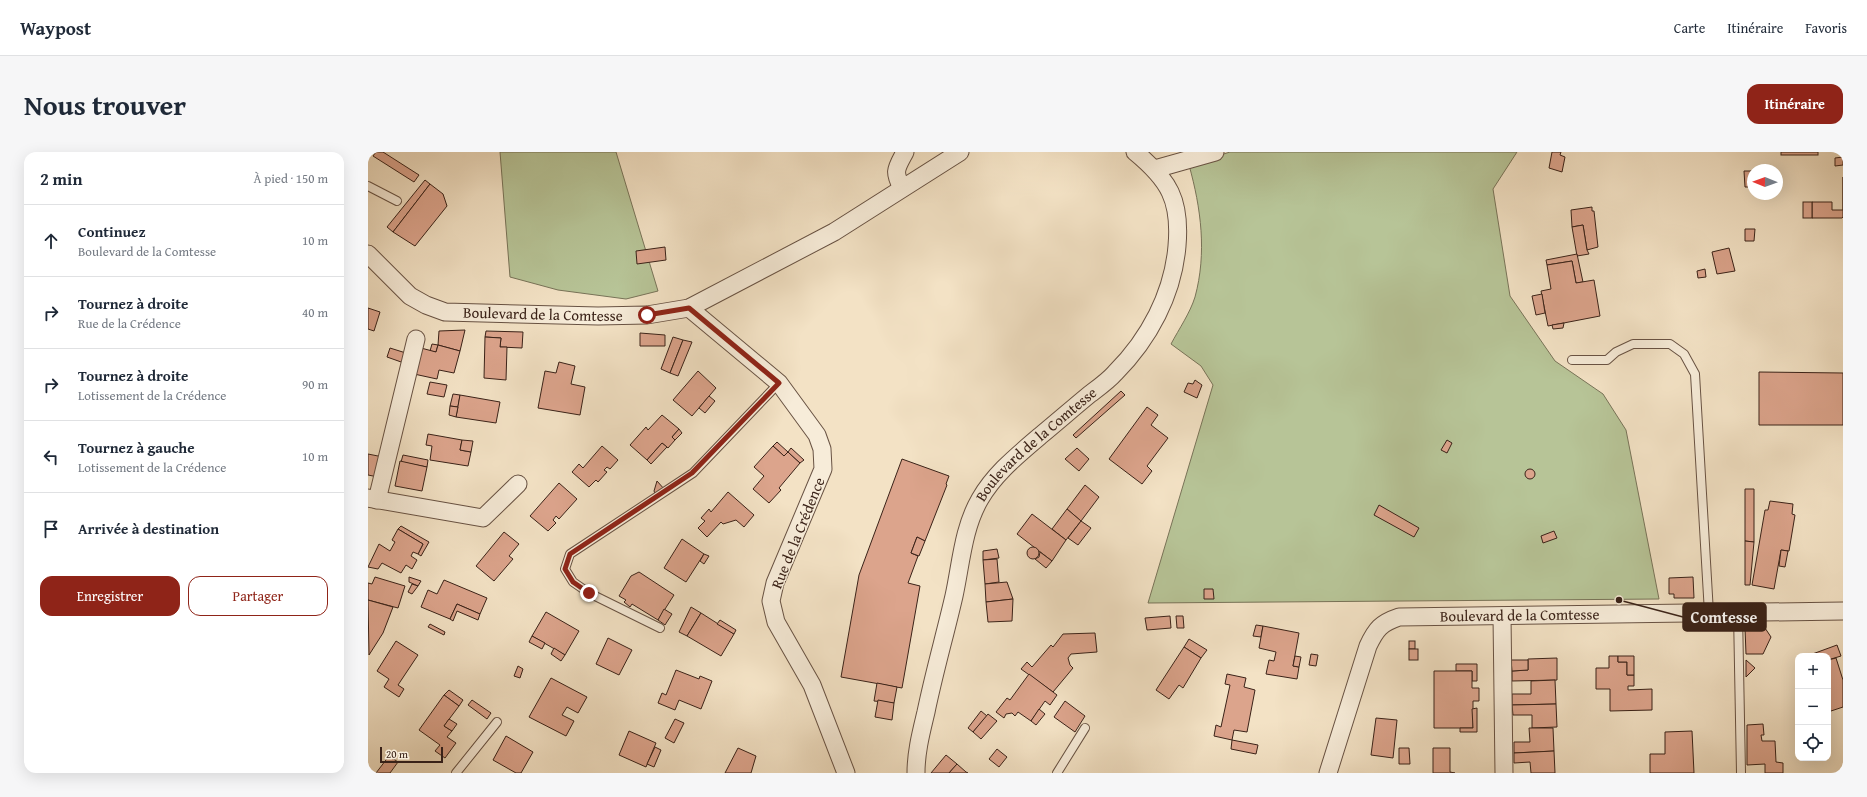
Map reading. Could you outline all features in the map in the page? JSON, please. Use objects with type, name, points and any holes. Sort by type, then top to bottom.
[{"type":"street","points":[[902,188],[896,176],[897,167],[904,152]]},
{"type":"street","name":"Boulevard de la Comtesse","points":[[368,254],[410,296],[426,305],[445,312],[605,316],[647,315],[689,308],[834,232],[960,152]]},
{"type":"street","name":"Boulevard de la Comtesse","points":[[916,773],[916,757],[970,520],[980,498],[1007,464],[1115,373],[1138,345],[1158,314],[1169,289],[1176,263],[1178,235],[1176,206],[1169,188],[1155,168],[1135,152]]},
{"type":"street","points":[[1155,168],[1215,152]]},
{"type":"street","name":"Rue de la Crédence","points":[[689,308],[779,383],[817,435],[822,449],[823,469],[775,582],[771,602],[776,622],[812,685],[846,773]]},
{"type":"street","points":[[416,339],[373,499],[483,518],[518,484]]},
{"type":"street","name":"Boulevard de la Comtesse","points":[[1328,773],[1368,646],[1375,631],[1387,621],[1399,617],[1843,612]]},
{"type":"street","points":[[1502,616],[1504,773]]},
{"type":"lane","points":[[368,186],[397,201]]},
{"type":"lane","points":[[1572,360],[1607,360],[1616,352],[1633,344],[1670,344],[1684,354],[1695,374],[1709,613]]},
{"type":"lane","points":[[660,628],[589,593],[573,582],[565,569],[570,554],[692,473],[779,383]]},
{"type":"lane","points":[[1738,613],[1741,773]]},
{"type":"lane","points":[[458,772],[497,722]]},
{"type":"lane","points":[[1057,773],[1085,728]]},
{"type":"green space","points":[[500,152],[616,152],[658,291],[626,299],[558,290],[510,277]]},
{"type":"green space","points":[[1230,152],[1517,152],[1493,189],[1510,296],[1555,361],[1603,394],[1626,430],[1659,599],[1148,603],[1213,385],[1201,366],[1171,344],[1193,303],[1199,280],[1201,264],[1202,247],[1199,214],[1197,198],[1189,165]]},
{"type":"building","points":[[376,152],[383,152],[419,175],[414,182],[373,156]]},
{"type":"building","points":[[1552,152],[1561,152],[1560,155],[1565,157],[1562,172],[1549,168]]},
{"type":"building","points":[[1781,152],[1818,152],[1818,155],[1781,155]]},
{"type":"building","points":[[1843,157],[1843,165],[1835,166],[1835,158]]},
{"type":"building","points":[[1744,171],[1747,171],[1747,187],[1745,187]]},
{"type":"building","points":[[425,180],[430,184],[393,232],[387,227]]},
{"type":"building","points":[[430,184],[443,194],[447,206],[415,246],[393,232]]},
{"type":"building","points":[[1803,202],[1812,202],[1812,218],[1803,218]]},
{"type":"building","points":[[1812,202],[1832,202],[1832,210],[1843,210],[1842,218],[1812,218]]},
{"type":"building","points":[[1592,207],[1592,211],[1594,211],[1598,247],[1587,250],[1583,225],[1572,227],[1571,210]]},
{"type":"building","points":[[1583,225],[1589,254],[1577,256],[1572,227]]},
{"type":"building","points":[[1745,229],[1755,229],[1754,241],[1745,241]]},
{"type":"building","points":[[665,247],[666,260],[637,264],[636,251]]},
{"type":"building","points":[[1729,248],[1735,271],[1717,274],[1712,252]]},
{"type":"building","points":[[1577,254],[1583,282],[1576,283],[1572,261],[1547,265],[1546,260]]},
{"type":"building","points":[[1572,261],[1576,283],[1594,280],[1600,316],[1548,326],[1541,291],[1551,289],[1547,265]]},
{"type":"building","points":[[1705,269],[1706,277],[1698,278],[1697,271]]},
{"type":"building","points":[[1542,294],[1545,313],[1536,315],[1532,296]]},
{"type":"building","points":[[368,308],[380,312],[374,331],[368,329]]},
{"type":"building","points":[[1564,323],[1563,328],[1553,329],[1552,325]]},
{"type":"building","points":[[465,330],[460,351],[438,345],[439,331]]},
{"type":"building","points":[[486,331],[523,332],[522,348],[500,347],[501,338],[485,337]]},
{"type":"building","points":[[640,333],[665,335],[665,346],[640,346]]},
{"type":"building","points":[[485,337],[501,338],[500,347],[507,347],[506,380],[484,378]]},
{"type":"building","points":[[673,337],[683,340],[670,373],[661,369]]},
{"type":"building","points":[[683,340],[692,342],[678,376],[670,373]]},
{"type":"building","points":[[432,344],[438,345],[436,352],[430,351]]},
{"type":"building","points":[[438,345],[460,351],[454,373],[439,370],[437,379],[414,374],[421,348],[436,352]]},
{"type":"building","points":[[390,348],[409,354],[404,363],[387,357]]},
{"type":"building","points":[[559,362],[575,366],[571,384],[585,387],[580,415],[538,408],[545,371],[556,373]]},
{"type":"building","points":[[698,371],[716,388],[692,416],[673,400]]},
{"type":"building","points":[[1759,372],[1843,373],[1843,425],[1759,425]]},
{"type":"building","points":[[1195,380],[1202,385],[1197,398],[1184,392],[1188,383],[1193,384]]},
{"type":"building","points":[[430,382],[447,385],[444,397],[427,394]]},
{"type":"building","points":[[1121,391],[1125,395],[1076,438],[1073,435]]},
{"type":"building","points":[[453,394],[460,395],[458,407],[450,406]]},
{"type":"building","points":[[460,395],[500,402],[496,423],[456,417]]},
{"type":"building","points":[[709,396],[715,401],[705,413],[699,408]]},
{"type":"building","points":[[450,406],[458,407],[456,417],[449,415]]},
{"type":"building","points":[[1147,407],[1158,415],[1151,425],[1168,438],[1147,466],[1152,471],[1142,484],[1109,459]]},
{"type":"building","points":[[662,415],[679,429],[672,437],[675,440],[668,448],[662,443],[647,460],[630,445],[646,427],[648,430]]},
{"type":"building","points":[[679,429],[682,433],[675,440],[672,437]]},
{"type":"building","points":[[428,434],[462,440],[460,450],[471,452],[468,466],[430,460],[432,446],[426,445]]},
{"type":"building","points":[[462,440],[473,441],[471,452],[460,450]]},
{"type":"building","points":[[1447,440],[1452,443],[1447,453],[1441,450]]},
{"type":"building","points":[[777,442],[788,452],[784,456],[773,446]]},
{"type":"building","points":[[662,443],[667,447],[651,464],[647,460]]},
{"type":"building","points":[[602,446],[618,460],[610,469],[607,467],[604,470],[607,472],[598,482],[596,480],[589,487],[572,472],[579,464],[583,468]]},
{"type":"building","points":[[773,446],[784,456],[788,452],[800,463],[779,488],[781,490],[769,503],[753,489],[764,476],[754,467]]},
{"type":"building","points":[[791,448],[804,460],[800,463],[788,452]]},
{"type":"building","points":[[1077,448],[1089,459],[1079,471],[1065,459]]},
{"type":"building","points":[[368,454],[383,457],[378,477],[368,475]]},
{"type":"building","points":[[403,455],[428,460],[427,467],[401,462]]},
{"type":"building","points":[[902,459],[949,476],[947,485],[925,541],[917,537],[911,553],[918,556],[908,583],[920,586],[902,688],[841,677],[859,575]]},
{"type":"building","points":[[400,461],[427,467],[422,491],[395,486]]},
{"type":"building","points":[[1530,469],[1535,474],[1530,479],[1525,474]]},
{"type":"building","points":[[657,481],[665,490],[656,496],[654,491]]},
{"type":"building","points":[[559,483],[577,499],[559,519],[556,516],[553,520],[556,523],[548,531],[530,516]]},
{"type":"building","points":[[1085,485],[1099,497],[1081,521],[1067,509]]},
{"type":"building","points":[[1745,489],[1754,489],[1754,542],[1745,541]]},
{"type":"building","points":[[728,492],[754,515],[744,527],[736,520],[723,524],[721,522],[707,537],[698,528],[705,521],[701,518],[709,509],[711,512]]},
{"type":"building","points":[[1770,501],[1793,504],[1792,514],[1795,515],[1789,551],[1781,550],[1774,589],[1752,585],[1765,510],[1768,510]]},
{"type":"building","points":[[1379,505],[1419,528],[1414,537],[1374,515]]},
{"type":"building","points":[[1067,509],[1081,521],[1066,540],[1052,529]]},
{"type":"building","points":[[1032,514],[1066,540],[1052,561],[1017,534]]},
{"type":"building","points":[[1081,521],[1091,528],[1078,545],[1068,538]]},
{"type":"building","points":[[401,526],[429,542],[421,556],[418,554],[423,544],[398,529]]},
{"type":"building","points":[[398,529],[423,544],[418,554],[413,552],[411,556],[417,560],[412,569],[406,565],[401,573],[382,563],[378,569],[368,567],[379,544],[390,551],[395,542],[392,540]]},
{"type":"building","points":[[1554,531],[1557,538],[1543,543],[1541,536]]},
{"type":"building","points":[[504,532],[519,544],[509,556],[513,559],[494,581],[476,566]]},
{"type":"building","points":[[917,537],[925,541],[919,556],[911,553]]},
{"type":"building","points":[[682,539],[704,554],[686,582],[664,568]]},
{"type":"building","points":[[1745,541],[1754,542],[1750,585],[1745,585]]},
{"type":"building","points":[[1031,547],[1035,547],[1039,553],[1035,559],[1031,559],[1027,555],[1027,551]]},
{"type":"building","points":[[997,549],[999,558],[983,560],[983,551]]},
{"type":"building","points":[[1781,550],[1788,551],[1785,567],[1779,566]]},
{"type":"building","points":[[1040,552],[1052,561],[1046,568],[1035,559],[1039,557]]},
{"type":"building","points":[[704,554],[709,556],[704,564],[700,561]]},
{"type":"building","points":[[997,559],[999,582],[985,584],[983,560]]},
{"type":"building","points":[[639,572],[674,595],[658,620],[632,604],[630,607],[624,602],[626,600],[619,596],[631,576]]},
{"type":"building","points":[[375,577],[405,586],[398,608],[368,600],[368,583],[372,584]]},
{"type":"building","points":[[409,577],[421,581],[418,586],[409,582]]},
{"type":"building","points":[[1693,577],[1694,598],[1674,598],[1674,594],[1669,594],[1669,578]]},
{"type":"building","points":[[444,580],[487,598],[480,614],[457,604],[450,619],[421,607],[428,590],[437,594]]},
{"type":"building","points":[[1007,582],[1013,599],[986,602],[985,584]]},
{"type":"building","points":[[412,584],[418,586],[412,594],[408,592]]},
{"type":"building","points":[[1204,589],[1213,589],[1214,599],[1204,599]]},
{"type":"building","points":[[1013,599],[1012,621],[988,622],[986,602]]},
{"type":"building","points":[[368,600],[393,607],[383,633],[369,655]]},
{"type":"building","points":[[457,604],[480,614],[478,620],[457,611],[453,621],[450,619]]},
{"type":"building","points":[[691,607],[701,613],[687,636],[679,632]]},
{"type":"building","points":[[664,609],[672,614],[665,625],[658,620]]},
{"type":"building","points":[[546,612],[579,631],[565,655],[532,636]]},
{"type":"building","points":[[701,613],[734,634],[721,656],[687,636]]},
{"type":"building","points":[[1170,616],[1171,628],[1147,630],[1145,618]]},
{"type":"building","points":[[1176,616],[1183,616],[1184,628],[1177,628]]},
{"type":"building","points":[[720,620],[736,630],[734,634],[717,624]]},
{"type":"building","points":[[430,624],[445,632],[444,635],[428,627]]},
{"type":"building","points":[[1256,625],[1263,626],[1261,637],[1253,636]]},
{"type":"building","points":[[1263,626],[1299,633],[1293,666],[1299,667],[1297,679],[1266,674],[1269,660],[1274,661],[1276,652],[1259,648]]},
{"type":"building","points":[[1745,628],[1765,628],[1771,637],[1763,654],[1746,654]]},
{"type":"building","points":[[1095,633],[1097,652],[1071,654],[1068,658],[1070,665],[1073,668],[1053,692],[1021,669],[1027,662],[1032,667],[1051,645],[1053,647],[1063,634]]},
{"type":"building","points":[[532,636],[545,643],[542,649],[529,642]]},
{"type":"building","points":[[608,638],[632,650],[619,675],[596,664]]},
{"type":"building","points":[[1189,639],[1207,650],[1201,658],[1184,647]]},
{"type":"building","points":[[396,641],[418,655],[398,685],[404,689],[399,697],[384,687],[389,679],[377,671]]},
{"type":"building","points":[[1409,641],[1415,641],[1415,649],[1409,649]]},
{"type":"building","points":[[1837,645],[1841,656],[1831,659],[1831,653],[1815,653]]},
{"type":"building","points":[[1184,647],[1201,658],[1183,688],[1179,685],[1169,699],[1156,690]]},
{"type":"building","points":[[554,648],[565,655],[561,661],[551,654]]},
{"type":"building","points":[[1409,649],[1418,649],[1418,660],[1409,660]]},
{"type":"building","points":[[1311,654],[1318,655],[1316,666],[1309,665]]},
{"type":"building","points":[[1295,656],[1301,657],[1299,667],[1293,666]]},
{"type":"building","points":[[1609,656],[1618,656],[1618,662],[1627,662],[1627,675],[1634,675],[1634,686],[1628,686],[1628,690],[1652,689],[1652,710],[1610,711],[1610,689],[1596,689],[1596,668],[1609,668]]},
{"type":"building","points":[[1618,656],[1634,656],[1634,675],[1627,675],[1627,662],[1618,662]]},
{"type":"building","points":[[1557,658],[1557,680],[1512,681],[1512,671],[1528,670],[1528,659]]},
{"type":"building","points":[[1836,658],[1843,680],[1843,707],[1831,711],[1831,689],[1831,659]]},
{"type":"building","points":[[1511,660],[1528,660],[1528,670],[1512,671]]},
{"type":"building","points":[[1746,660],[1755,668],[1746,677]]},
{"type":"building","points":[[1456,664],[1477,664],[1477,681],[1472,681],[1472,671],[1456,671]]},
{"type":"building","points":[[518,666],[523,669],[520,678],[514,676]]},
{"type":"building","points":[[676,670],[699,679],[700,676],[712,681],[701,709],[679,700],[675,710],[658,703],[662,693],[666,695]]},
{"type":"building","points":[[1434,671],[1472,671],[1472,688],[1479,688],[1479,701],[1473,701],[1473,728],[1434,728]]},
{"type":"building","points":[[1029,674],[1057,695],[1050,705],[1045,701],[1031,721],[1018,712],[1015,716],[1012,713],[1006,714],[1004,718],[996,712],[1007,698],[1010,700]]},
{"type":"building","points":[[1227,674],[1246,678],[1244,687],[1255,690],[1247,732],[1234,730],[1232,740],[1214,736],[1216,725],[1221,727],[1230,685],[1225,684]]},
{"type":"building","points":[[551,678],[587,697],[578,713],[567,707],[562,715],[574,721],[566,736],[529,717]]},
{"type":"building","points":[[1555,680],[1556,704],[1512,705],[1512,694],[1531,694],[1531,681]]},
{"type":"building","points":[[877,683],[897,687],[894,703],[874,701]]},
{"type":"building","points":[[449,690],[463,700],[459,706],[444,695]]},
{"type":"building","points":[[444,695],[459,706],[444,726],[452,731],[447,737],[456,743],[445,758],[435,751],[440,745],[419,730]]},
{"type":"building","points":[[472,700],[491,713],[487,719],[468,705]]},
{"type":"building","points":[[878,700],[894,703],[892,720],[875,717]]},
{"type":"building","points":[[1065,701],[1085,716],[1075,732],[1054,717]]},
{"type":"building","points":[[1556,704],[1557,727],[1532,728],[1532,715],[1513,715],[1512,705]]},
{"type":"building","points":[[1477,708],[1477,732],[1460,732],[1460,728],[1473,728],[1472,709]]},
{"type":"building","points":[[1039,709],[1045,714],[1036,725],[1031,721]]},
{"type":"building","points":[[981,711],[987,716],[973,732],[968,728]]},
{"type":"building","points":[[988,714],[997,721],[981,739],[973,732]]},
{"type":"building","points":[[1376,718],[1397,720],[1393,758],[1371,755]]},
{"type":"building","points":[[449,719],[457,724],[452,731],[444,726]]},
{"type":"building","points":[[675,719],[684,723],[674,743],[665,738]]},
{"type":"building","points":[[1763,724],[1764,735],[1761,735],[1762,741],[1775,741],[1776,762],[1783,763],[1783,773],[1765,773],[1765,764],[1747,765],[1747,725]]},
{"type":"building","points":[[1529,728],[1553,728],[1554,751],[1514,753],[1514,742],[1530,742]]},
{"type":"building","points":[[629,731],[656,743],[646,767],[619,755]]},
{"type":"building","points":[[1692,731],[1694,773],[1650,773],[1650,754],[1665,754],[1665,732]]},
{"type":"building","points":[[506,736],[533,752],[521,773],[516,773],[493,760]]},
{"type":"building","points":[[1232,740],[1258,745],[1256,754],[1231,749]]},
{"type":"building","points":[[655,747],[661,750],[654,767],[647,764]]},
{"type":"building","points":[[738,748],[756,756],[751,773],[725,773]]},
{"type":"building","points":[[1399,748],[1409,748],[1410,764],[1399,764]]},
{"type":"building","points":[[1433,748],[1450,748],[1450,772],[1455,773],[1433,773]]},
{"type":"building","points":[[997,749],[1007,757],[999,767],[989,759]]},
{"type":"building","points":[[1554,751],[1555,773],[1531,773],[1530,762],[1514,763],[1514,753]]},
{"type":"building","points":[[946,755],[957,764],[949,773],[931,773]]},
{"type":"building","points":[[389,756],[398,762],[390,773],[376,773]]},
{"type":"building","points":[[957,764],[966,772],[968,773],[949,773]]},
{"type":"place","name":"Comtesse","points":[[1619,600]]},
{"type":"route","points":[[589,593],[573,582],[565,569],[570,554],[692,473],[779,383],[689,308],[647,315]]}]
